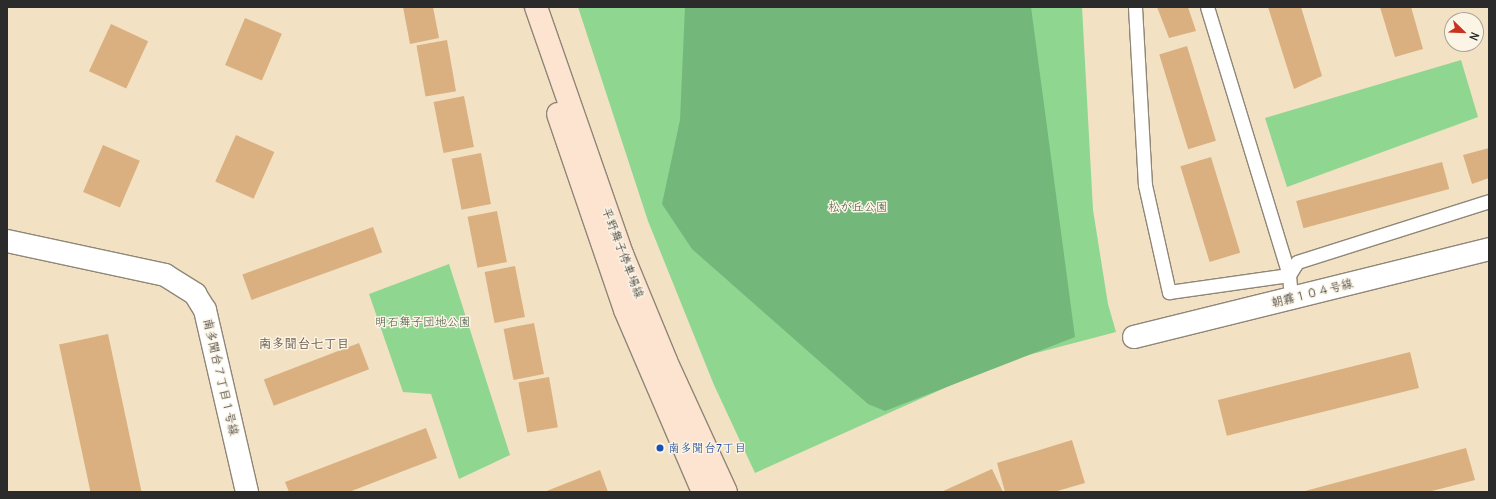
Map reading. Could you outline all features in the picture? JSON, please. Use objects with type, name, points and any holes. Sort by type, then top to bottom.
[{"type":"main road","name":"平野舞子停車場線","points":[[521,7],[625,310],[703,492]]},
{"type":"main road","name":"平野舞子停車場線","points":[[536,7],[622,254],[666,361],[726,492]]},
{"type":"street","name":"南多聞台７丁目１号線","points":[[7,241],[165,275],[195,294],[205,310],[247,492]]},
{"type":"street","name":"朝霧１０４号線","points":[[1134,337],[1489,249]]},
{"type":"lane","points":[[1135,7],[1145,186],[1169,292],[1288,275],[1297,262],[1489,201]]},
{"type":"lane","points":[[1207,7],[1288,275],[1291,298]]},
{"type":"green space","name":"松が丘公園","points":[[578,7],[1082,7],[1093,210],[1108,304],[1116,332],[1005,361],[755,473],[714,385],[648,221]]},
{"type":"green space","name":"松が丘公園","points":[[685,7],[1031,7],[1075,337],[885,411],[868,404],[692,249],[662,204],[680,120]]},
{"type":"green space","points":[[1461,60],[1478,117],[1287,187],[1265,118]]},
{"type":"green space","name":"明石舞子団地公園","points":[[449,264],[510,455],[459,479],[431,394],[403,392],[369,294]]},
{"type":"building","points":[[403,7],[433,7],[439,38],[410,44]]},
{"type":"building","points":[[1157,7],[1188,7],[1196,31],[1169,38]]},
{"type":"building","points":[[1268,7],[1301,7],[1322,76],[1294,89]]},
{"type":"building","points":[[1380,7],[1411,7],[1423,49],[1395,57]]},
{"type":"building","points":[[245,18],[282,34],[262,81],[225,65]]},
{"type":"building","points":[[111,24],[148,41],[126,88],[89,71]]},
{"type":"building","points":[[447,40],[456,91],[426,97],[416,45]]},
{"type":"building","points":[[1187,46],[1216,141],[1188,149],[1159,54]]},
{"type":"building","points":[[464,96],[474,147],[443,153],[434,102]]},
{"type":"building","points":[[236,135],[274,152],[254,199],[215,182]]},
{"type":"building","points":[[103,145],[140,161],[120,208],[83,192]]},
{"type":"building","points":[[1489,148],[1489,178],[1472,184],[1463,155]]},
{"type":"building","points":[[481,153],[491,204],[461,210],[452,159]]},
{"type":"building","points":[[1211,157],[1240,253],[1210,262],[1180,166]]},
{"type":"building","points":[[1442,162],[1449,189],[1303,228],[1296,201]]},
{"type":"building","points":[[497,211],[507,262],[477,268],[468,217]]},
{"type":"building","points":[[373,227],[382,252],[252,300],[242,275]]},
{"type":"building","points":[[515,266],[525,317],[494,323],[485,272]]},
{"type":"building","points":[[534,323],[544,374],[513,380],[504,329]]},
{"type":"building","points":[[108,334],[141,491],[90,492],[59,344]]},
{"type":"building","points":[[359,343],[369,369],[274,406],[264,380]]},
{"type":"building","points":[[1410,352],[1419,388],[1227,436],[1218,400]]},
{"type":"building","points":[[549,377],[558,427],[527,433],[518,382]]},
{"type":"building","points":[[426,428],[437,458],[349,492],[289,492],[285,482]]},
{"type":"building","points":[[1072,440],[1085,483],[1054,492],[1005,492],[997,463]]},
{"type":"building","points":[[1466,448],[1475,480],[1428,492],[1305,491]]},
{"type":"building","points":[[992,469],[1003,492],[941,492]]},
{"type":"building","points":[[600,470],[608,492],[544,492]]},
{"type":"place","name":"南多聞台7丁目","points":[[660,448]]},
{"type":"district","name":"南多聞台七丁目","points":[[304,344]]}]
